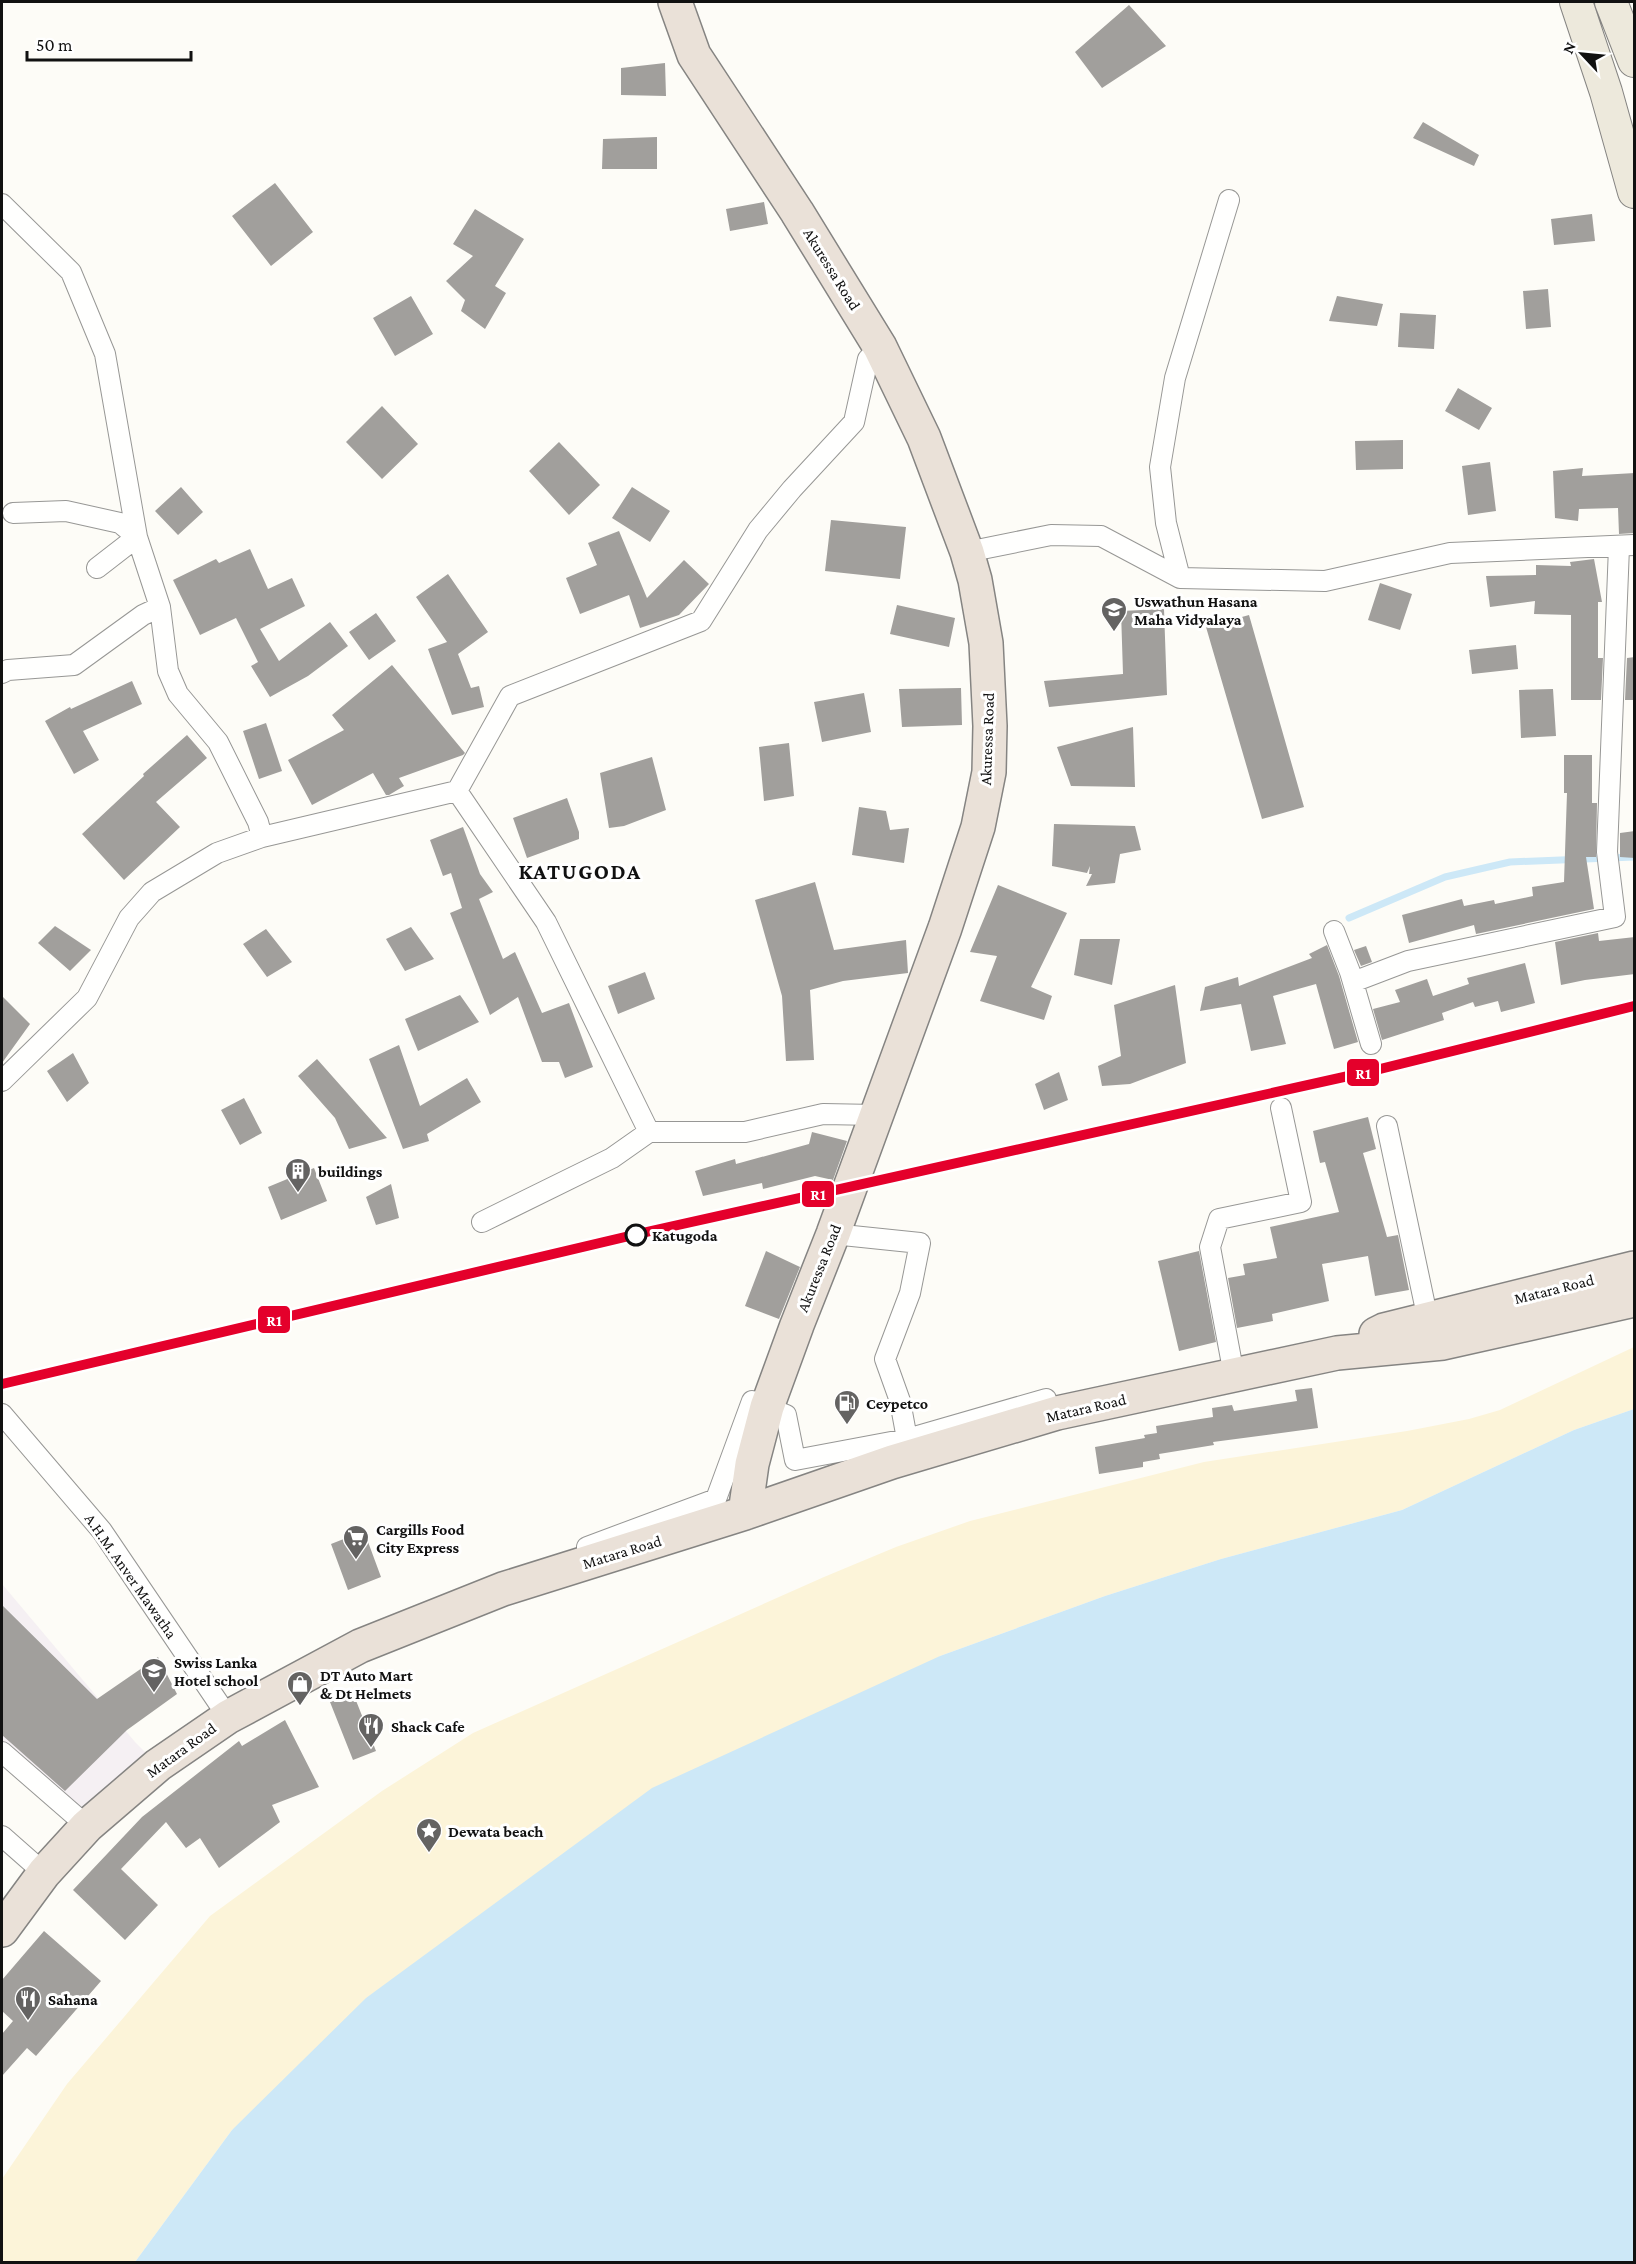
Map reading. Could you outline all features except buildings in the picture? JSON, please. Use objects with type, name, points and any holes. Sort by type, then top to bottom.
[{"type":"highway","name":"Akuressa Road","points":[[675,2],[694,55],[797,212],[880,347],[924,438],[968,552],[975,580],[986,643],[990,726],[986,790],[978,827],[945,928],[767,1407],[752,1464],[745,1513]]},
{"type":"highway","name":"Matara Road","points":[[1336,1353],[1384,1330],[1635,1268]]},
{"type":"highway","name":"Matara Road","points":[[2,1930],[44,1873],[87,1826],[158,1765],[228,1717],[360,1646],[503,1588],[745,1513],[892,1462],[1057,1413],[1336,1353],[1443,1343],[1635,1300]]},
{"type":"main road","points":[[1576,2],[1606,92],[1635,192]]},
{"type":"main road","points":[[1611,2],[1635,61]]},
{"type":"street","points":[[1180,578],[1166,523],[1160,467],[1175,378],[1229,200]]},
{"type":"street","points":[[2,204],[71,272],[105,354],[137,537],[160,607],[168,671],[178,694],[218,742],[258,822],[262,837]]},
{"type":"street","points":[[2,1081],[87,998],[129,918],[152,892],[217,853],[262,837],[457,791],[510,696],[701,621],[758,530],[792,489],[854,422],[868,359],[880,347]]},
{"type":"street","points":[[13,513],[66,512],[120,523],[137,537]]},
{"type":"street","points":[[968,552],[1051,535],[1101,536],[1180,578],[1325,581],[1450,553],[1627,546],[1608,852],[1615,917],[1408,961],[1353,982]]},
{"type":"street","points":[[97,568],[137,537]]},
{"type":"street","points":[[2,673],[8,670],[74,665],[143,615],[160,607]]},
{"type":"street","points":[[457,791],[546,922],[649,1132]]},
{"type":"street","points":[[1335,931],[1371,1044]]},
{"type":"street","points":[[503,1588],[506,1577],[716,1498],[752,1401],[786,1415],[795,1460],[907,1439],[1051,1398],[1234,1375],[1210,1247],[1220,1220],[1301,1202],[1281,1108]]},
{"type":"street","points":[[482,1222],[612,1158],[649,1132],[745,1132],[823,1114],[876,1115]]},
{"type":"street","points":[[1387,1126],[1428,1320]]},
{"type":"street","points":[[833,1234],[920,1243],[910,1293],[885,1359],[900,1401],[907,1439]]},
{"type":"street","name":"A.H.M. Anver Mawatha","points":[[2,1414],[102,1531],[228,1717]]},
{"type":"street","points":[[2,1752],[87,1826]]},
{"type":"street","points":[[2,1836],[44,1873]]},
{"type":"shaded area","points":[[2,1584],[135,1742],[158,1765],[87,1826],[2,1752]]},
{"type":"sand","name":"Dewata beach","points":[[1634,1347],[1634,1409],[1574,1430],[1402,1510],[1221,1559],[1105,1596],[940,1656],[232,2130],[135,2262],[2,2262],[2,2179],[67,2084],[210,1916],[382,1791],[473,1733],[824,1577],[896,1547],[970,1521],[1204,1462],[1407,1431],[1469,1419],[1500,1410]]},
{"type":"water","points":[[1634,1409],[1634,2262],[135,2262],[232,2130],[366,1998],[652,1788],[940,1656],[1105,1596],[1221,1559],[1402,1510],[1574,1430]]},
{"type":"waterway","points":[[1349,918],[1445,877],[1510,862],[1634,857]]},
{"type":"transit line","name":"R1","points":[[2,1384],[642,1233],[1380,1069],[1634,1006]]},
{"type":"place","name":"Uswathun Hasana Maha Vidyalaya","points":[[1114,633]]},
{"type":"place","name":"buildings","points":[[298,1194]]},
{"type":"place","name":"Katugoda","points":[[636,1235]]},
{"type":"place","name":"Ceypetco","points":[[847,1426]]},
{"type":"place","name":"Cargills Food City Express","points":[[356,1561]]},
{"type":"place","name":"Swiss Lanka Hotel school","points":[[154,1694]]},
{"type":"place","name":"DT Auto Mart & Dt Helmets","points":[[300,1707]]},
{"type":"place","name":"Shack Cafe","points":[[371,1749]]},
{"type":"place","name":"Dewata beach","points":[[429,1854]]},
{"type":"place","name":"Sahana","points":[[28,2022]]},
{"type":"district","name":"KATUGODA","points":[[580,871]]}]
